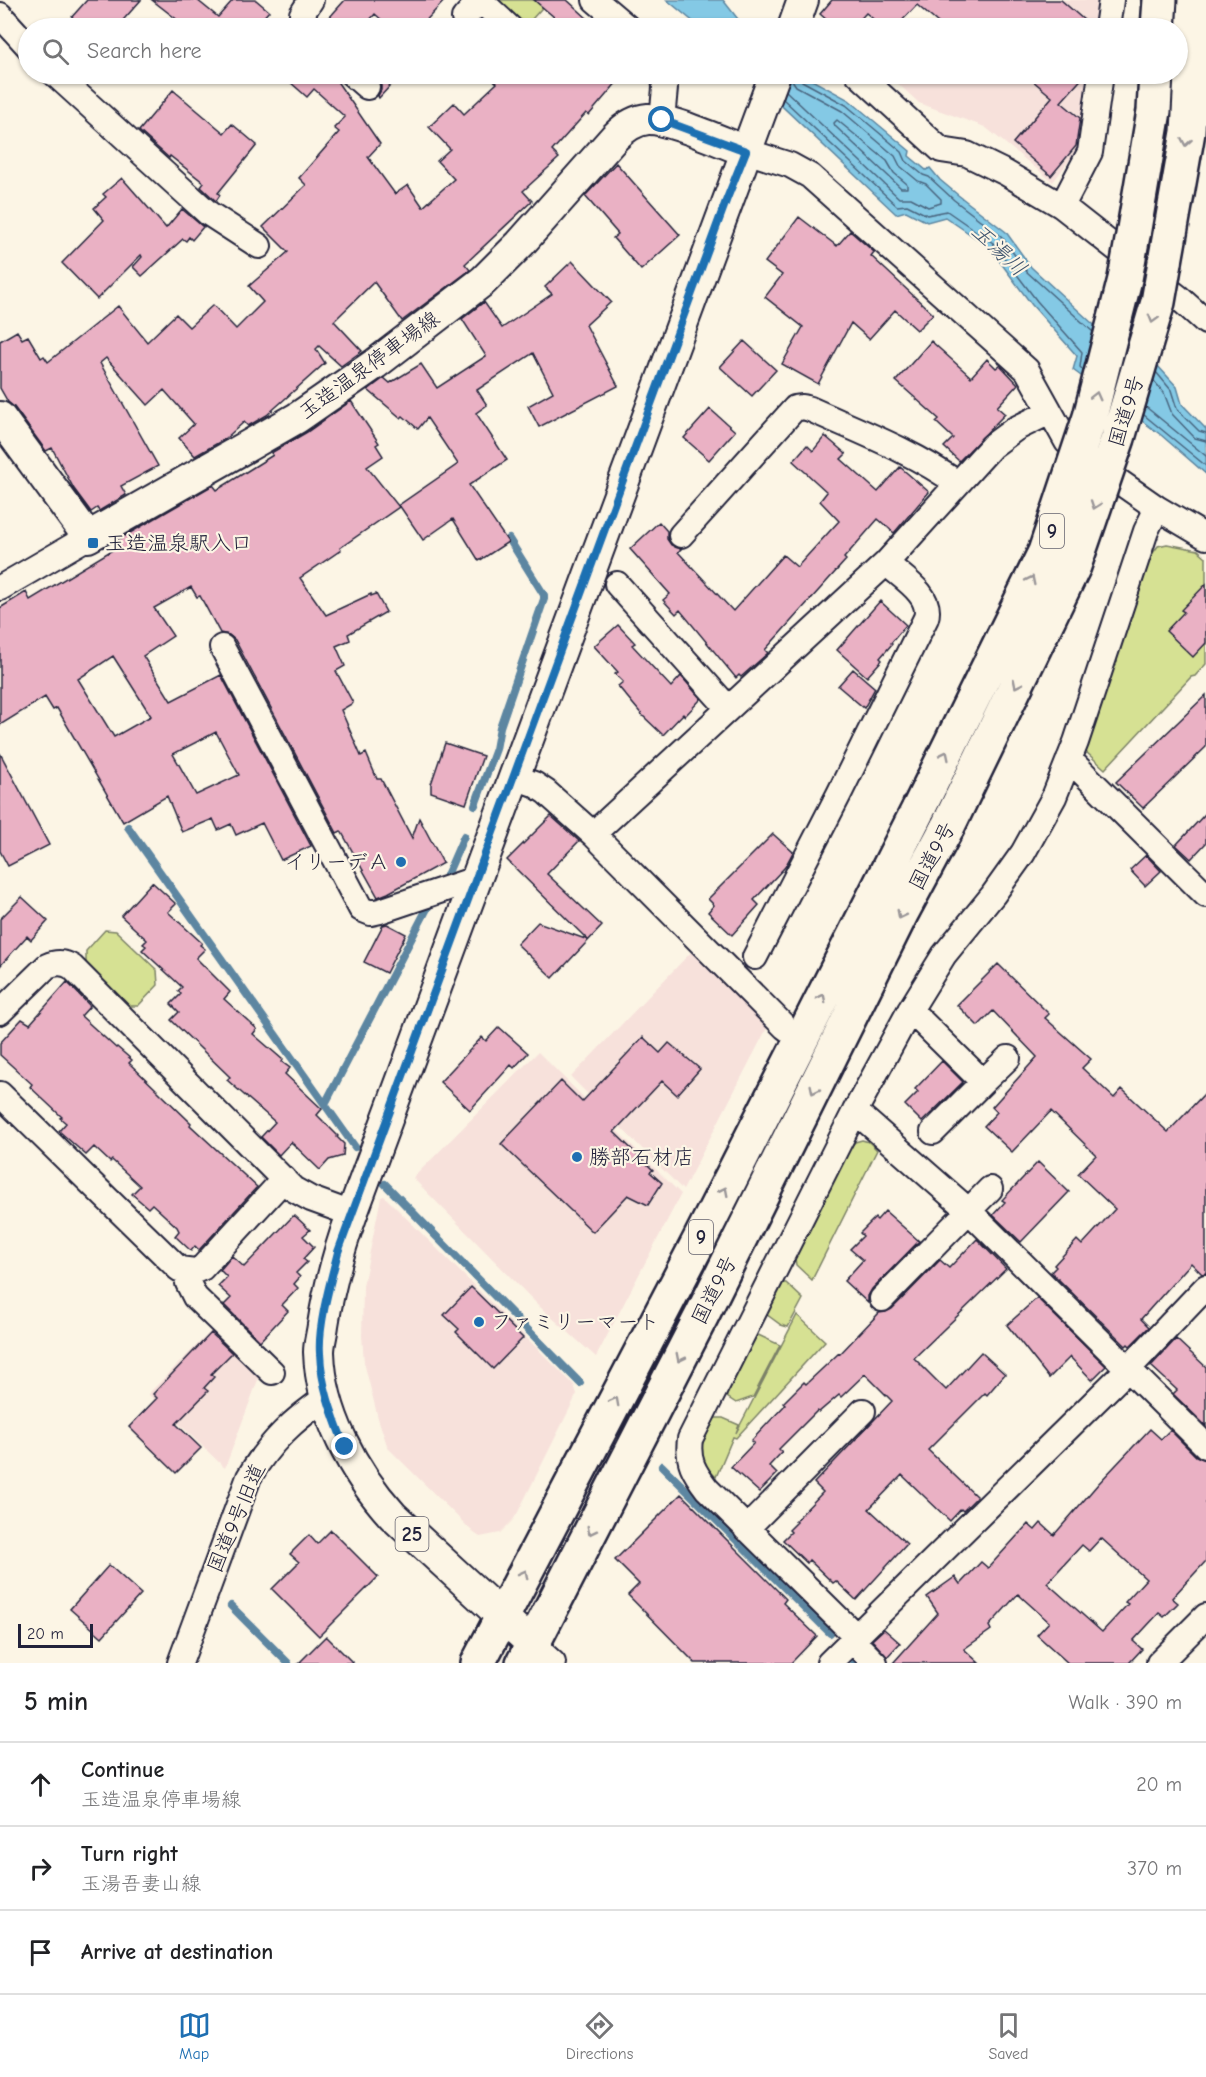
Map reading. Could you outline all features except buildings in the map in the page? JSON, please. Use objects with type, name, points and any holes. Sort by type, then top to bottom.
[{"type":"highway","points":[[1159,18],[1160,0]]},
{"type":"highway","name":"国道9号","points":[[536,1657],[702,1315],[897,922],[948,826],[1074,566],[1118,438],[1158,302],[1188,132],[1195,0]]},
{"type":"highway","name":"国道9号","points":[[478,1663],[694,1251],[919,808],[1045,552],[1090,417],[1125,279],[1154,111],[1155,84]]},
{"type":"main road","name":"25","points":[[536,1657],[502,1616],[393,1516],[374,1495],[345,1447],[327,1397],[319,1350],[338,1252],[771,84]]},
{"type":"main road","name":"玉造温泉停車場線","points":[[88,537],[297,417],[375,364],[483,280],[520,244],[621,131],[640,120],[662,120],[746,151]]},
{"type":"main road","points":[[0,417],[88,537]]},
{"type":"street","points":[[303,18],[302,14],[311,0]]},
{"type":"street","points":[[464,18],[480,0],[499,18]]},
{"type":"street","points":[[595,0],[616,18]]},
{"type":"street","points":[[1108,18],[1111,0]]},
{"type":"street","points":[[0,15],[18,35]]},
{"type":"street","points":[[66,84],[208,213],[259,246]]},
{"type":"street","points":[[662,120],[665,84]]},
{"type":"street","points":[[869,84],[941,150],[967,154],[1006,172],[1062,206],[1178,297],[1206,322]]},
{"type":"street","points":[[1062,206],[1090,152],[1100,84]]},
{"type":"street","points":[[746,151],[790,165],[810,176],[1027,370],[1067,442],[1157,508],[1206,537]]},
{"type":"street","points":[[681,535],[795,408],[810,409],[899,448],[936,468],[957,483]]},
{"type":"street","points":[[593,834],[886,563],[992,446],[1003,436],[1050,412]]},
{"type":"street","points":[[875,1663],[854,1638],[707,1490],[695,1473],[688,1453],[690,1439],[855,1111],[910,1010],[944,955],[1023,854],[1054,797],[1146,531],[1157,508]]},
{"type":"street","points":[[0,588],[88,537]]},
{"type":"street","points":[[755,957],[839,794],[928,612],[925,600],[886,563]]},
{"type":"street","points":[[617,584],[728,708]]},
{"type":"street","points":[[222,647],[361,909],[371,913],[380,911],[475,879]]},
{"type":"street","points":[[1069,759],[1206,895]]},
{"type":"street","points":[[514,777],[534,784],[546,792],[593,834],[785,1027],[801,1039]]},
{"type":"street","points":[[0,1012],[47,966],[60,963],[72,967],[293,1189],[311,1199],[352,1214]]},
{"type":"street","points":[[910,1010],[983,1082]]},
{"type":"street","points":[[933,1132],[1008,1058]]},
{"type":"street","points":[[0,1094],[179,1269],[187,1271],[202,1268],[284,1179]]},
{"type":"street","points":[[855,1111],[969,1211],[1206,1446]]},
{"type":"street","points":[[882,1299],[990,1189]]},
{"type":"street","points":[[187,1271],[188,1283],[195,1297],[272,1372]]},
{"type":"street","points":[[829,1663],[1129,1368],[1206,1287]]},
{"type":"street","name":"国道9号旧道","points":[[180,1663],[249,1477],[262,1456],[278,1437],[307,1410],[327,1397]]},
{"type":"street","points":[[746,1529],[863,1411]]},
{"type":"street","points":[[1158,1663],[1206,1616]]},
{"type":"shaded area","points":[[1011,0],[1104,0],[1102,18],[995,18]]},
{"type":"shaded area","points":[[898,84],[1097,84],[1093,129],[1053,182],[985,127],[919,103]]},
{"type":"shaded area","points":[[696,947],[767,1028],[683,1190],[571,1077]]},
{"type":"shaded area","points":[[538,1052],[681,1194],[596,1357],[540,1307],[413,1178]]},
{"type":"shaded area","points":[[384,1196],[574,1385],[577,1394],[518,1512],[500,1533],[480,1537],[474,1533],[388,1448],[364,1362],[362,1336],[363,1286],[381,1197]]},
{"type":"shaded area","points":[[217,1325],[262,1369],[225,1468],[148,1394]]},
{"type":"green space","points":[[495,0],[549,0],[533,18],[512,18]]},
{"type":"green space","points":[[1167,544],[1198,550],[1206,557],[1206,664],[1105,769],[1086,752],[1148,560],[1158,546]]},
{"type":"green space","points":[[105,930],[116,931],[157,970],[158,985],[138,1006],[128,1006],[86,964],[86,951]]},
{"type":"green space","points":[[862,1140],[869,1142],[877,1150],[812,1280],[796,1265],[795,1258],[850,1148],[855,1142]]},
{"type":"green space","points":[[780,1283],[786,1283],[803,1299],[788,1327],[781,1325],[766,1314]]},
{"type":"green space","points":[[797,1315],[825,1341],[736,1438],[733,1437],[716,1477],[704,1462],[701,1449],[713,1418],[723,1418],[739,1425],[736,1433]]},
{"type":"green space","points":[[756,1334],[780,1345],[753,1397],[736,1403],[727,1397],[726,1390]]},
{"type":"water","points":[[667,0],[723,0],[737,18],[689,18]]},
{"type":"water","name":"玉湯川","points":[[759,84],[819,84],[849,100],[910,151],[909,156],[926,170],[930,168],[940,180],[1006,232],[1031,267],[1105,335],[1118,330],[1157,365],[1177,387],[1182,404],[1206,429],[1206,474],[1161,435],[1073,370],[1077,356],[1032,305],[989,247],[945,217],[927,222],[906,211],[896,214]]},
{"type":"waterway","points":[[475,805],[496,749],[500,727],[544,599],[544,595],[509,539]]},
{"type":"waterway","points":[[128,827],[355,1147]]},
{"type":"waterway","points":[[447,875],[464,836]]},
{"type":"waterway","points":[[325,1104],[430,903]]},
{"type":"waterway","points":[[385,1184],[580,1383]]},
{"type":"waterway","points":[[662,1466],[830,1633]]},
{"type":"waterway","points":[[231,1606],[288,1663]]},
{"type":"waterway","points":[[852,1659],[856,1663]]},
{"type":"place","name":"玉造温泉駅入口","points":[[93,543]]},
{"type":"place","name":"イリーデＡ","points":[[401,862]]},
{"type":"place","name":"勝部石材店","points":[[577,1157]]},
{"type":"place","name":"ファミリーマート","points":[[479,1322]]},
{"type":"route","points":[[345,1447],[327,1397],[319,1350],[338,1252],[746,151],[662,120]]}]
